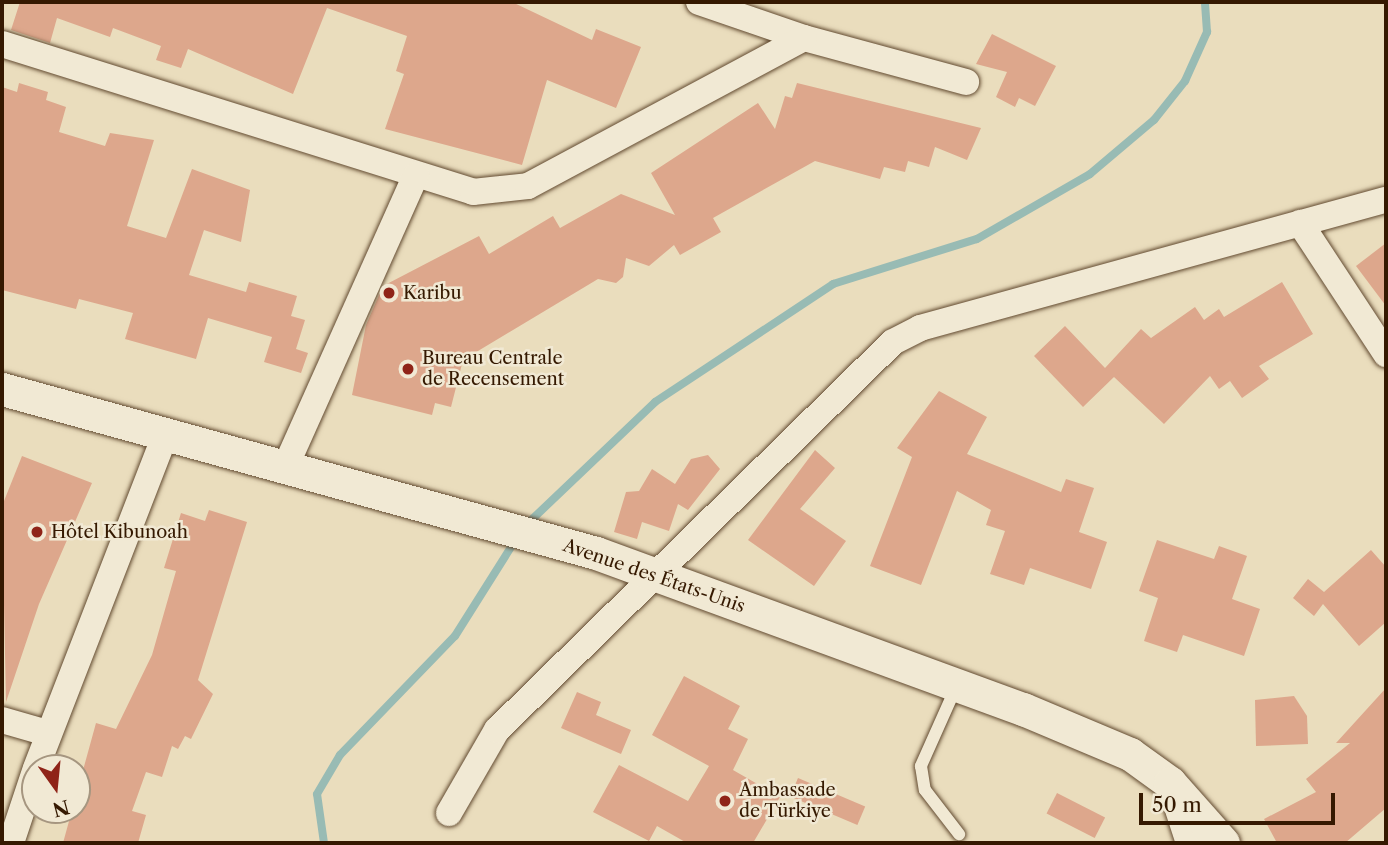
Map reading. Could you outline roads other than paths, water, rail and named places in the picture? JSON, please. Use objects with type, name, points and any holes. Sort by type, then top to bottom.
[{"type":"street","points":[[699,2],[804,38],[966,82]]},
{"type":"street","points":[[2,44],[473,192],[528,186],[804,38]]},
{"type":"street","points":[[284,470],[416,175]]},
{"type":"street","points":[[449,813],[498,730],[893,342],[920,328],[1386,200]]},
{"type":"street","points":[[1300,223],[1386,354]]},
{"type":"street","name":"Avenue des États-Unis","points":[[2,389],[284,470],[596,553],[957,684],[1130,754],[1170,783],[1223,843]]},
{"type":"street","points":[[41,754],[165,435]]},
{"type":"street","points":[[2,720],[47,733]]},
{"type":"street","points":[[1170,783],[1189,843]]},
{"type":"street","points":[[11,843],[21,814]]},
{"type":"lane","points":[[957,684],[921,766],[925,790],[959,834]]},
{"type":"waterway","points":[[525,526],[655,402],[833,284],[977,239],[1090,174],[1154,120],[1185,81],[1207,32],[1205,2]]},
{"type":"waterway","points":[[324,843],[317,794],[340,755],[455,636],[516,539]]},
{"type":"place","name":"Karibu","points":[[389,293]]},
{"type":"place","name":"Bureau Centrale de Recensement","points":[[408,369]]},
{"type":"place","name":"Hôtel Kibunoah","points":[[37,532]]},
{"type":"place","name":"Ambassade de Türkiye","points":[[725,801]]}]
